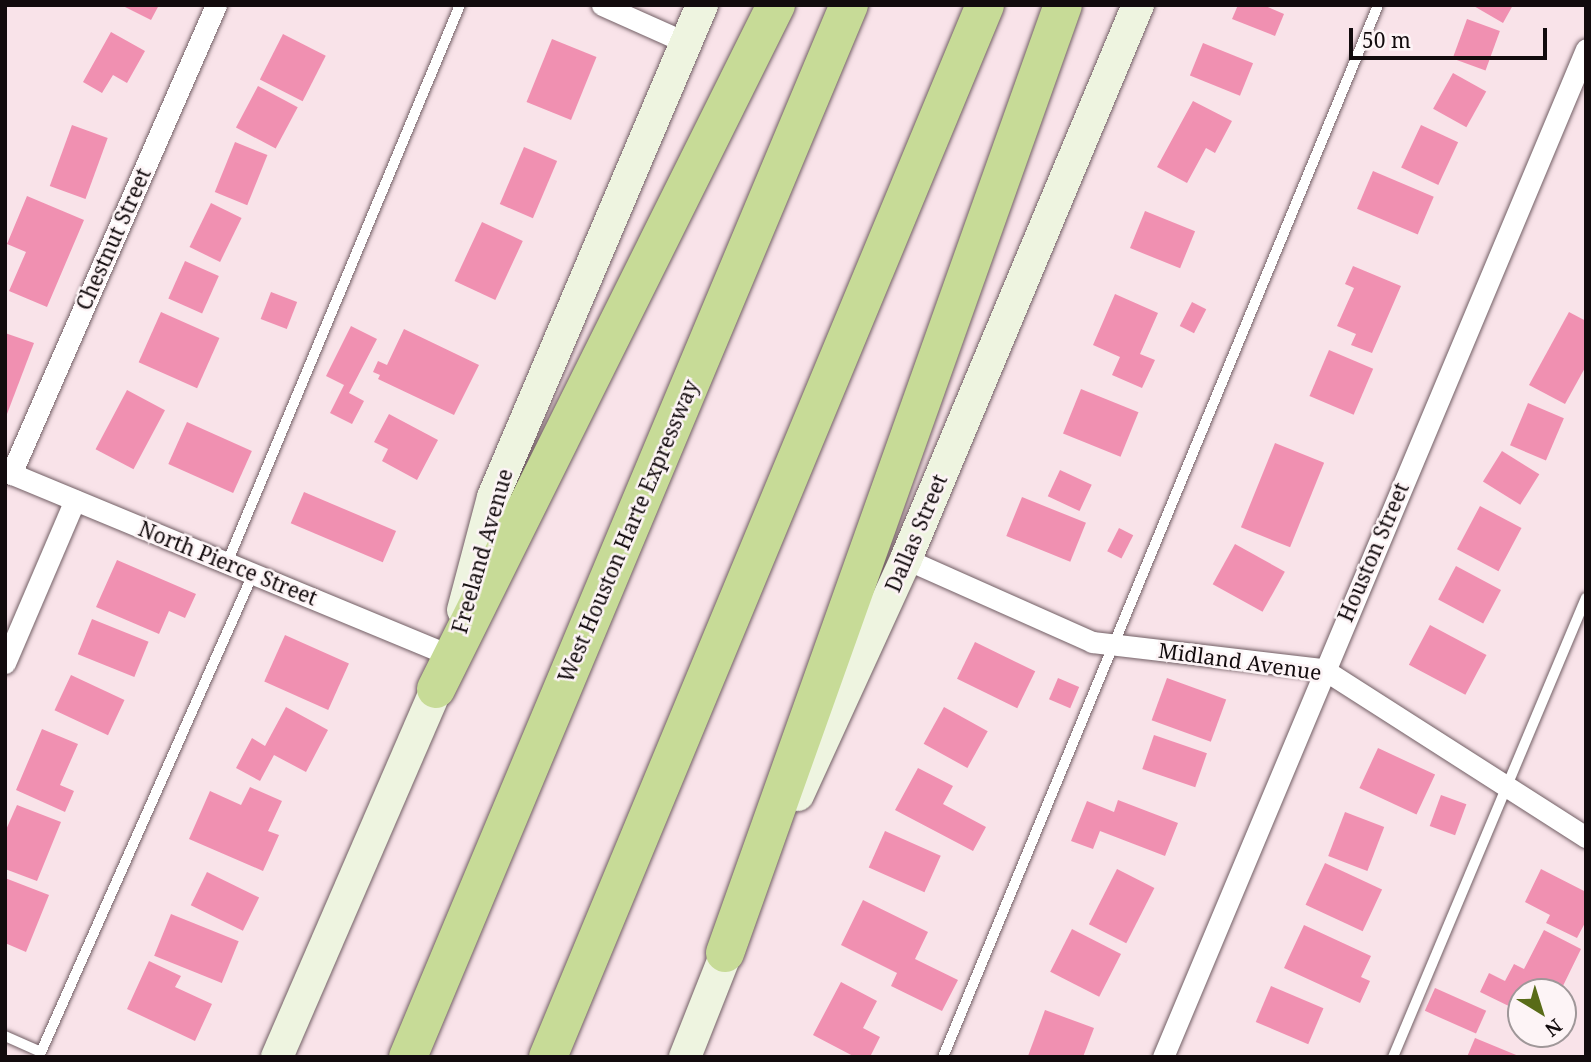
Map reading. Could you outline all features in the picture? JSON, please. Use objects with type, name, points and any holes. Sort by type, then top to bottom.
[{"type":"highway","points":[[444,672],[776,5]]},
{"type":"highway","name":"West Houston Harte Expressway","points":[[408,1057],[849,5]]},
{"type":"highway","points":[[548,1057],[985,5]]},
{"type":"highway","points":[[725,953],[1063,5]]},
{"type":"main road","name":"Freeland Avenue","points":[[276,1057],[444,672],[493,497],[702,5]]},
{"type":"main road","name":"Dallas Street","points":[[685,1057],[725,953],[906,559],[1138,5]]},
{"type":"street","name":"Chestnut Street","points":[[8,472],[216,5]]},
{"type":"street","points":[[602,5],[687,43]]},
{"type":"street","name":"Houston Street","points":[[1163,1057],[1323,669],[1586,49]]},
{"type":"street","name":"North Pierce Street","points":[[8,472],[253,573],[444,672]]},
{"type":"street","points":[[5,663],[75,500]]},
{"type":"street","name":"Midland Avenue","points":[[906,559],[1092,642],[1323,669],[1586,837]]},
{"type":"lane","points":[[227,563],[460,5]]},
{"type":"lane","points":[[943,1057],[1110,644],[1378,5]]},
{"type":"lane","points":[[5,1036],[41,1052],[253,573]]},
{"type":"lane","points":[[1393,1057],[1586,598]]},
{"type":"building","points":[[121,5],[159,5],[151,20]]},
{"type":"building","points":[[1238,5],[1263,5],[1284,14],[1275,36],[1232,19]]},
{"type":"building","points":[[1472,5],[1513,5],[1503,23]]},
{"type":"building","points":[[1467,19],[1500,31],[1486,70],[1453,58]]},
{"type":"building","points":[[111,32],[145,51],[127,83],[113,75],[102,93],[83,82]]},
{"type":"building","points":[[283,34],[326,56],[303,101],[260,79]]},
{"type":"building","points":[[552,39],[597,57],[571,120],[527,102]]},
{"type":"building","points":[[1203,43],[1253,63],[1240,96],[1190,75]]},
{"type":"building","points":[[1453,73],[1486,91],[1466,127],[1433,109]]},
{"type":"building","points":[[258,86],[298,107],[276,149],[236,127]]},
{"type":"building","points":[[1193,101],[1232,121],[1215,153],[1206,148],[1187,183],[1157,167]]},
{"type":"building","points":[[72,125],[108,138],[85,199],[50,186]]},
{"type":"building","points":[[1421,125],[1458,142],[1438,185],[1401,168]]},
{"type":"building","points":[[235,142],[267,155],[247,205],[215,192]]},
{"type":"building","points":[[524,147],[557,161],[533,218],[500,204]]},
{"type":"building","points":[[1373,171],[1434,197],[1418,235],[1357,209]]},
{"type":"building","points":[[27,196],[84,220],[47,307],[9,291],[26,252],[7,244]]},
{"type":"building","points":[[211,203],[242,218],[220,262],[190,247]]},
{"type":"building","points":[[1145,211],[1195,231],[1180,268],[1130,248]]},
{"type":"building","points":[[482,222],[523,241],[495,300],[455,281]]},
{"type":"building","points":[[185,261],[219,276],[202,314],[168,298]]},
{"type":"building","points":[[1353,266],[1401,286],[1372,353],[1351,345],[1356,334],[1337,326],[1354,288],[1345,284]]},
{"type":"building","points":[[271,292],[297,302],[287,329],[261,319]]},
{"type":"building","points":[[1115,294],[1158,313],[1140,354],[1155,360],[1142,388],[1112,375],[1120,357],[1093,345]]},
{"type":"building","points":[[1192,302],[1206,309],[1194,333],[1180,326]]},
{"type":"building","points":[[161,312],[219,338],[197,388],[139,362]]},
{"type":"building","points":[[1569,312],[1586,321],[1586,366],[1565,404],[1529,385]]},
{"type":"building","points":[[351,326],[377,339],[349,393],[364,401],[352,424],[330,413],[344,385],[326,376]]},
{"type":"building","points":[[404,329],[479,365],[454,415],[378,379],[380,375],[373,372],[378,361],[387,365]]},
{"type":"building","points":[[5,333],[34,343],[7,414],[5,413]]},
{"type":"building","points":[[1329,350],[1373,369],[1354,415],[1309,396]]},
{"type":"building","points":[[1081,389],[1138,412],[1121,457],[1063,434]]},
{"type":"building","points":[[127,390],[165,410],[134,469],[96,449]]},
{"type":"building","points":[[1528,403],[1564,418],[1546,461],[1510,445]]},
{"type":"building","points":[[389,414],[438,440],[417,480],[382,461],[388,449],[374,442]]},
{"type":"building","points":[[187,422],[252,451],[233,493],[168,464]]},
{"type":"building","points":[[1275,443],[1324,463],[1290,547],[1241,527]]},
{"type":"building","points":[[1502,451],[1539,474],[1520,505],[1483,482]]},
{"type":"building","points":[[1060,470],[1092,485],[1079,511],[1048,496]]},
{"type":"building","points":[[304,492],[396,531],[383,562],[291,523]]},
{"type":"building","points":[[1022,497],[1086,523],[1070,562],[1006,536]]},
{"type":"building","points":[[1480,506],[1521,528],[1498,571],[1457,549]]},
{"type":"building","points":[[1119,528],[1133,535],[1121,558],[1107,551]]},
{"type":"building","points":[[1235,544],[1285,572],[1263,612],[1213,584]]},
{"type":"building","points":[[117,560],[196,594],[185,618],[169,611],[159,634],[96,607]]},
{"type":"building","points":[[1456,566],[1501,590],[1483,623],[1438,600]]},
{"type":"building","points":[[92,619],[149,642],[134,677],[78,654]]},
{"type":"building","points":[[1430,625],[1487,655],[1465,695],[1409,665]]},
{"type":"building","points":[[285,635],[349,663],[328,710],[264,682]]},
{"type":"building","points":[[975,642],[1035,671],[1017,708],[957,679]]},
{"type":"building","points":[[71,675],[124,700],[108,735],[55,710]]},
{"type":"building","points":[[1058,678],[1079,687],[1070,708],[1049,699]]},
{"type":"building","points":[[1167,678],[1226,700],[1211,742],[1152,720]]},
{"type":"building","points":[[286,707],[328,730],[306,772],[274,755],[260,781],[236,768],[252,738],[265,746]]},
{"type":"building","points":[[944,707],[988,731],[967,768],[924,744]]},
{"type":"building","points":[[42,729],[78,744],[60,785],[74,791],[65,812],[16,790]]},
{"type":"building","points":[[1154,735],[1207,753],[1195,787],[1142,769]]},
{"type":"building","points":[[1378,748],[1435,775],[1417,815],[1359,788]]},
{"type":"building","points":[[918,768],[953,786],[943,804],[986,827],[973,851],[895,810]]},
{"type":"building","points":[[250,787],[282,801],[268,831],[279,835],[263,871],[189,839],[210,791],[241,805]]},
{"type":"building","points":[[1441,795],[1466,804],[1455,835],[1430,826]]},
{"type":"building","points":[[1118,800],[1178,823],[1165,856],[1100,831],[1093,849],[1071,841],[1087,801],[1114,812]]},
{"type":"building","points":[[17,805],[61,822],[37,881],[5,869],[5,832]]},
{"type":"building","points":[[1345,812],[1384,827],[1367,871],[1328,856]]},
{"type":"building","points":[[885,831],[941,856],[924,892],[869,868]]},
{"type":"building","points":[[1325,863],[1382,890],[1363,931],[1306,905]]},
{"type":"building","points":[[1117,869],[1154,888],[1126,943],[1089,924]]},
{"type":"building","points":[[1541,869],[1586,892],[1586,921],[1577,938],[1546,923],[1550,915],[1525,902]]},
{"type":"building","points":[[207,872],[259,897],[243,931],[191,905]]},
{"type":"building","points":[[5,878],[49,895],[26,952],[5,943]]},
{"type":"building","points":[[863,900],[928,932],[915,959],[958,980],[942,1011],[891,986],[897,973],[841,945]]},
{"type":"building","points":[[171,914],[239,941],[222,983],[154,956]]},
{"type":"building","points":[[1304,925],[1371,956],[1361,977],[1370,981],[1360,1003],[1284,968]]},
{"type":"building","points":[[1072,929],[1121,954],[1099,997],[1050,972]]},
{"type":"building","points":[[1544,930],[1581,949],[1567,978],[1507,978],[1507,1005],[1480,992],[1489,973],[1505,981],[1514,964],[1524,969]]},
{"type":"building","points":[[149,961],[181,976],[175,987],[212,1004],[195,1041],[127,1009]]},
{"type":"building","points":[[841,982],[877,1001],[863,1028],[880,1037],[870,1057],[855,1057],[813,1035]]},
{"type":"building","points":[[1271,986],[1323,1008],[1308,1044],[1256,1022]]},
{"type":"building","points":[[1435,988],[1486,1011],[1476,1034],[1425,1011]]},
{"type":"building","points":[[1045,1010],[1094,1028],[1083,1057],[1028,1056]]},
{"type":"building","points":[[1475,1038],[1521,1057],[1467,1057]]}]
